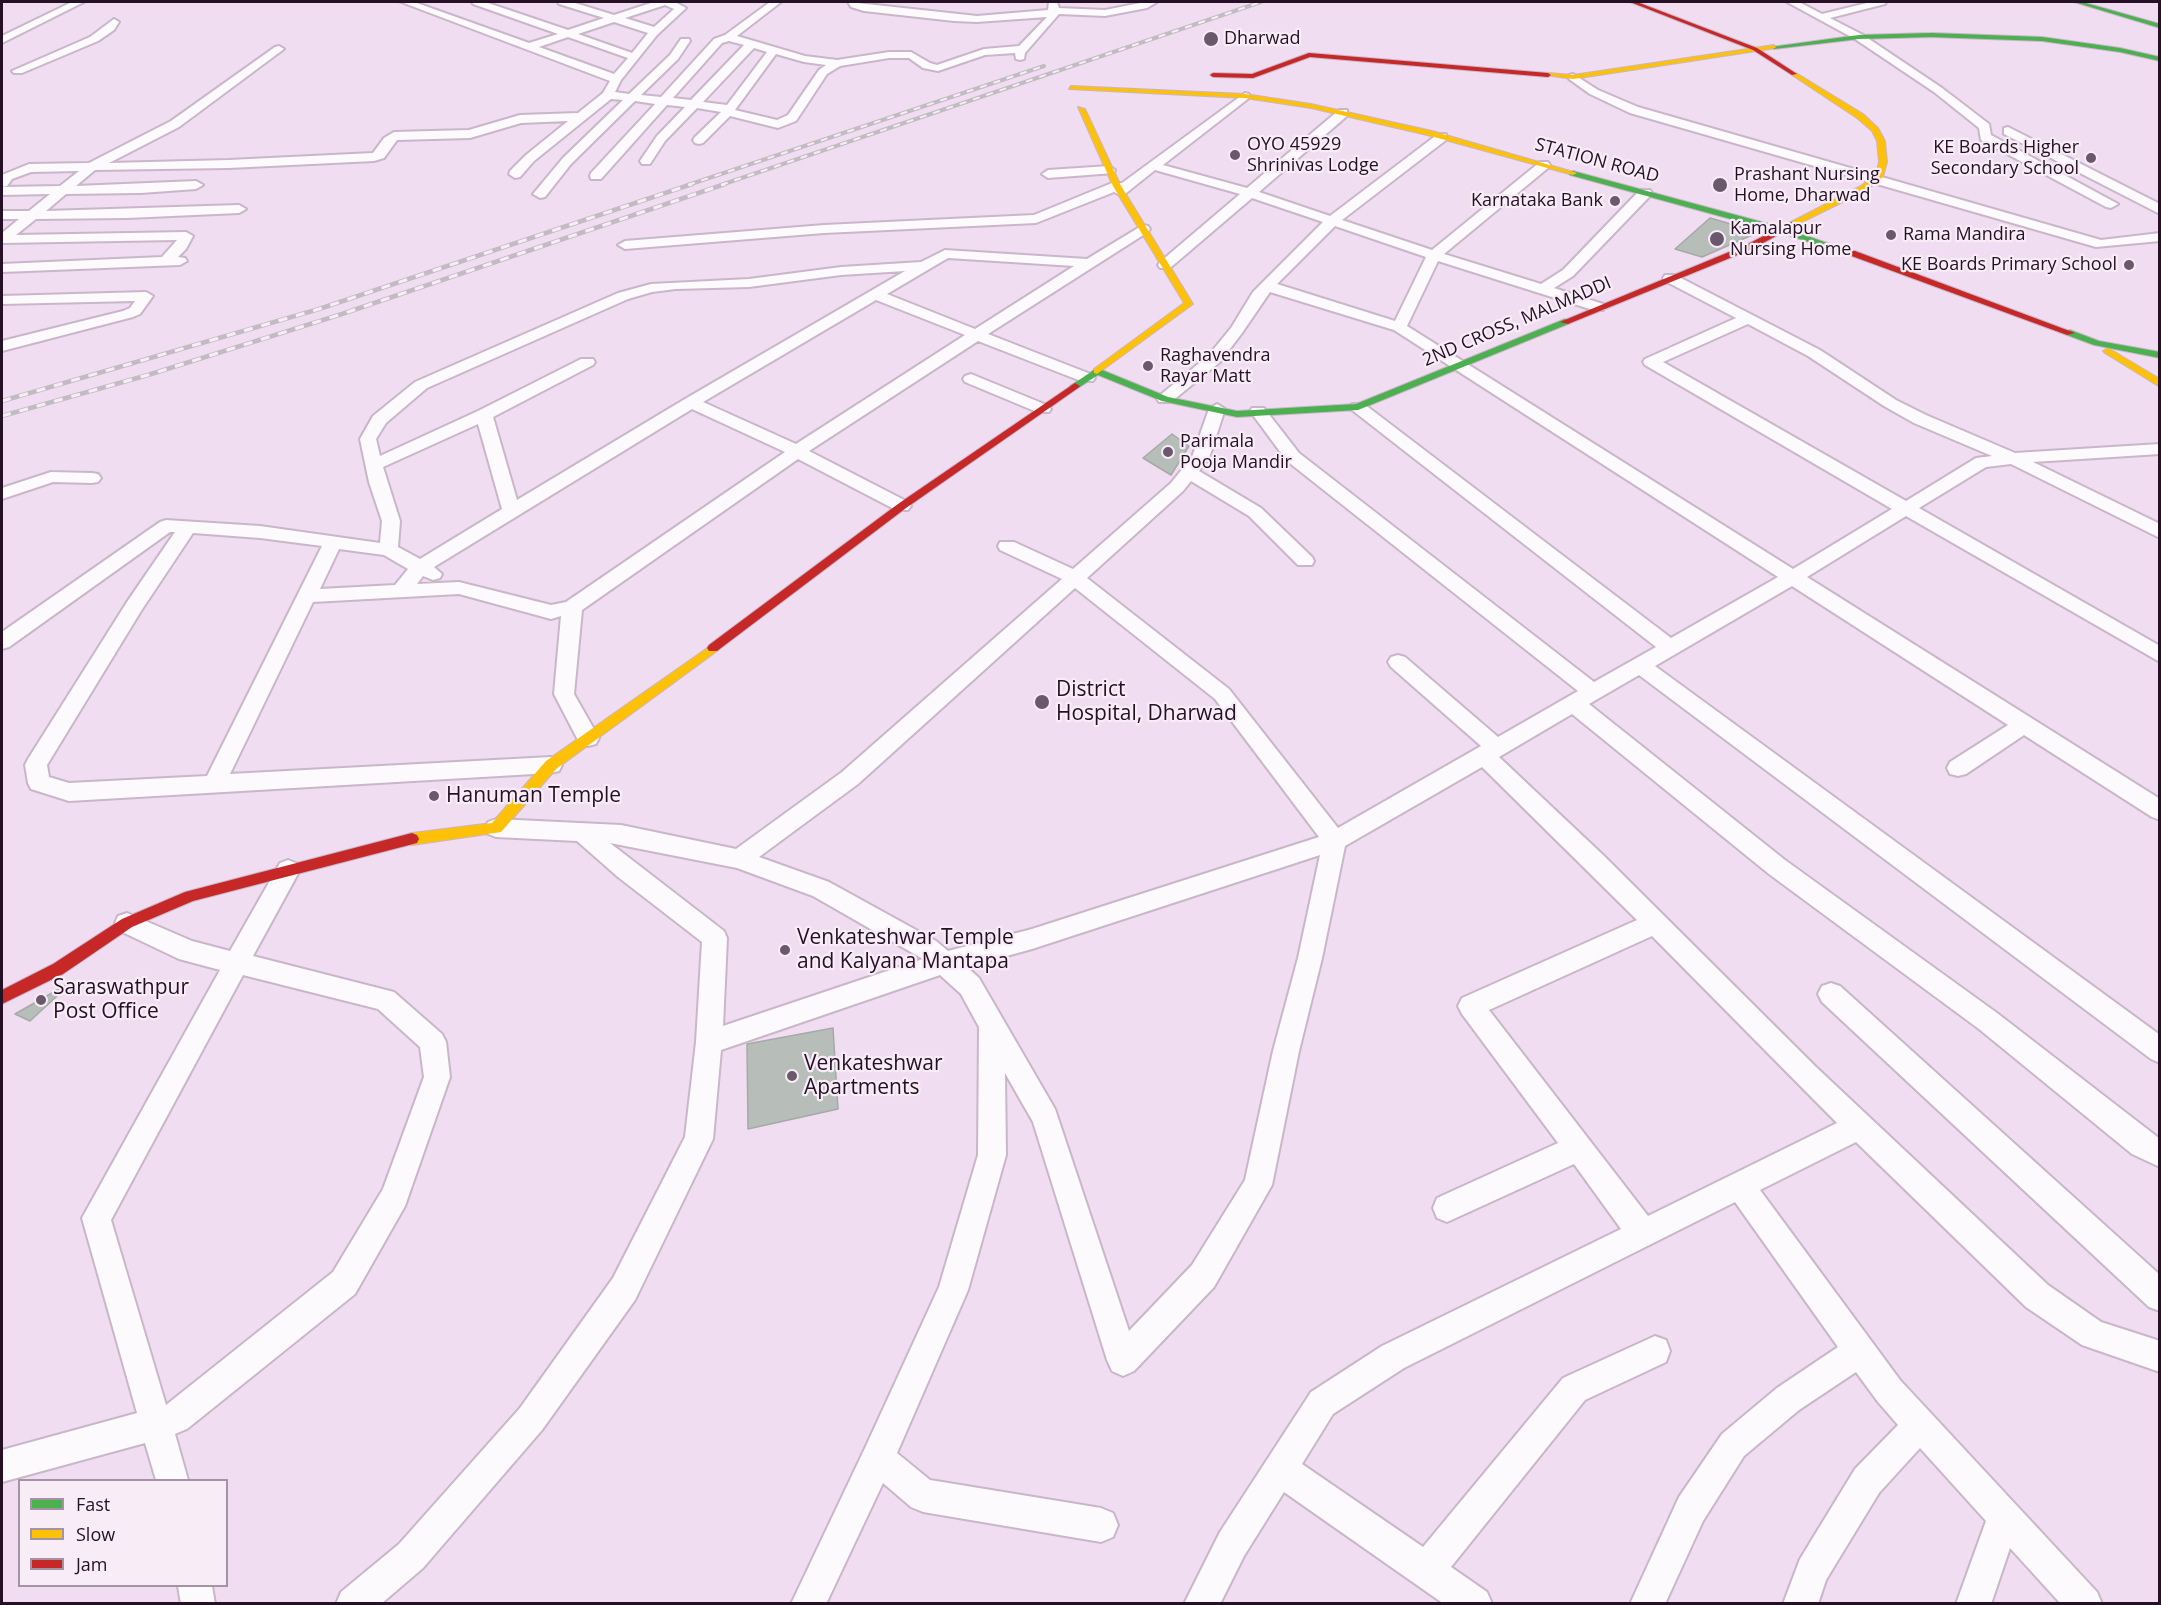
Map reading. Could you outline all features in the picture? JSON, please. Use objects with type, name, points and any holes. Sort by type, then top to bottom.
[{"type":"street","points":[[2,40],[79,2]]},
{"type":"street","points":[[406,2],[616,79]]},
{"type":"street","points":[[477,2],[634,57]]},
{"type":"street","points":[[529,47],[610,18],[665,2],[681,8],[654,33],[654,31],[610,18],[563,2]]},
{"type":"street","points":[[596,176],[718,40],[729,37],[776,2]]},
{"type":"street","points":[[854,2],[855,5],[864,8],[977,19],[1054,8]]},
{"type":"street","points":[[986,6],[998,9],[1054,8],[1105,13],[1143,6],[1152,2]]},
{"type":"street","points":[[1633,2],[1755,49],[1840,102],[1875,130],[1881,141],[1883,162],[1880,174],[1874,180]]},
{"type":"street","points":[[1792,2],[1859,38],[1938,90],[1985,127],[1985,137],[2111,204]]},
{"type":"street","points":[[1821,17],[1875,2]]},
{"type":"street","points":[[2077,2],[2160,26]]},
{"type":"street","points":[[729,37],[772,51],[837,63],[902,54],[911,55],[927,66],[938,68],[984,52],[1022,53],[1054,8]]},
{"type":"street","points":[[18,71],[94,39],[110,28],[114,22]]},
{"type":"street","points":[[515,174],[530,158],[608,95],[616,79],[650,39],[654,31]]},
{"type":"street","points":[[1199,75],[1252,76],[1309,55],[1573,77],[1755,49],[1859,38],[1931,35],[2042,39],[2120,50],[2160,59]]},
{"type":"street","points":[[540,194],[567,161],[674,57],[685,41]]},
{"type":"street","points":[[646,161],[661,139],[751,44]]},
{"type":"street","points":[[2,239],[93,166],[175,123],[279,50]]},
{"type":"street","points":[[699,140],[728,112],[772,51]]},
{"type":"street","points":[[608,95],[721,107],[728,112],[778,124],[792,118],[823,72],[837,63]]},
{"type":"street","points":[[1573,77],[1594,92],[1634,110],[2102,244],[2160,237]]},
{"type":"street","name":"STATION ROAD","points":[[1071,88],[1161,85],[1245,96],[1343,113],[1442,137],[1781,230],[1847,251],[2097,344]]},
{"type":"street","points":[[400,592],[420,567],[691,402],[925,266],[952,239],[1036,219],[1119,188],[1154,166],[1245,96]]},
{"type":"street","points":[[496,828],[551,765],[680,674],[902,506],[1092,375],[1189,304],[1109,170],[1081,109]]},
{"type":"street","points":[[1165,265],[1343,113]]},
{"type":"street","points":[[2,183],[7,176],[29,168],[229,164],[374,157],[381,155],[388,141],[394,136],[470,134],[520,119],[579,117]]},
{"type":"street","points":[[2008,130],[2160,210]]},
{"type":"street","points":[[1165,399],[1214,359],[1238,330],[1258,295],[1335,220],[1380,182],[1442,137]]},
{"type":"street","points":[[1399,327],[1434,255],[1544,165]]},
{"type":"street","points":[[1154,166],[1250,193],[1598,307]]},
{"type":"street","points":[[1048,174],[1109,170]]},
{"type":"street","name":"2ND CROSS, MALMADDI","points":[[1092,375],[1165,399],[1237,414],[1358,406],[1749,247],[1864,188],[1874,180]]},
{"type":"street","points":[[2,190],[141,189],[196,185]]},
{"type":"street","points":[[1543,290],[1568,273],[1645,193]]},
{"type":"street","points":[[2,215],[127,214],[239,209]]},
{"type":"street","points":[[626,245],[824,229],[952,239],[1088,263]]},
{"type":"street","points":[[2,642],[166,526],[260,532],[389,550],[459,588],[551,612],[572,607],[797,451],[976,334],[1143,230]]},
{"type":"street","points":[[2,239],[186,236],[181,246],[165,262]]},
{"type":"street","points":[[2,268],[182,261]]},
{"type":"street","points":[[389,550],[391,521],[368,439],[379,420],[421,385],[623,296],[676,285],[748,284],[841,271],[925,266]]},
{"type":"street","points":[[1670,278],[1814,353],[1890,403],[1920,419],[2014,459],[2160,532]]},
{"type":"street","points":[[1267,286],[1399,327],[2160,811]]},
{"type":"street","points":[[876,295],[976,334],[1092,375]]},
{"type":"street","points":[[2,300],[146,296],[135,311],[128,314],[2,346]]},
{"type":"street","points":[[1747,319],[1651,362],[2160,655]]},
{"type":"street","points":[[2,336],[45,335]]},
{"type":"street","points":[[2097,344],[2160,355]]},
{"type":"street","points":[[2097,344],[2160,384]]},
{"type":"street","points":[[374,465],[484,415],[587,362]]},
{"type":"street","points":[[971,380],[1043,409]]},
{"type":"street","points":[[691,402],[797,451],[902,506]]},
{"type":"street","points":[[1358,406],[1671,648]]},
{"type":"street","points":[[739,858],[850,778],[1190,473],[1200,458],[1217,409]]},
{"type":"street","points":[[1258,411],[1293,457],[1584,698],[1777,867],[1988,1021],[2142,1145],[2160,1154]]},
{"type":"street","points":[[484,415],[511,511]]},
{"type":"street","points":[[709,1042],[944,963],[1032,939],[1335,841],[1793,577],[1982,462],[2055,454],[2160,449]]},
{"type":"street","points":[[1190,473],[1255,512],[1305,561]]},
{"type":"street","points":[[2,494],[51,477],[92,478]]},
{"type":"street","points":[[187,528],[134,607],[36,765],[39,783],[69,792],[215,782],[551,765]]},
{"type":"street","points":[[215,782],[333,542]]},
{"type":"street","points":[[2,997],[58,969],[127,923],[190,896],[394,842],[496,828],[621,834],[739,858],[821,889],[927,948],[970,986],[1045,1118],[1123,1360],[1203,1276],[1258,1185],[1286,1051],[1310,958],[1335,841],[1222,694],[1075,578],[1007,546]]},
{"type":"street","points":[[305,596],[459,588]]},
{"type":"street","points":[[572,607],[564,694],[588,738]]},
{"type":"street","points":[[1398,662],[1490,751],[1655,923],[1859,1126],[2037,1296],[2093,1334],[2160,1357]]},
{"type":"street","points":[[1641,666],[2160,1051]]},
{"type":"street","points":[[1958,768],[2024,725]]},
{"type":"street","points":[[353,1604],[411,1556],[531,1419],[624,1289],[699,1139],[709,1042],[715,938],[626,870],[583,833]]},
{"type":"street","points":[[172,1479],[96,1218],[288,870]]},
{"type":"street","points":[[2,1466],[176,1418],[344,1283],[395,1196],[437,1077],[433,1042],[386,1000],[188,951],[127,923]]},
{"type":"street","points":[[1642,1232],[1471,1006],[1655,923]]},
{"type":"street","points":[[1831,994],[2160,1296]]},
{"type":"street","points":[[808,1604],[878,1458],[953,1290],[992,1155],[992,1025]]},
{"type":"street","points":[[1201,1604],[1232,1544],[1322,1403],[1330,1397],[1393,1357],[1859,1126]]},
{"type":"street","points":[[1447,1208],[1578,1148]]},
{"type":"street","points":[[1739,1184],[1888,1391],[2085,1604]]},
{"type":"street","points":[[1426,1570],[1575,1389],[1655,1351]]},
{"type":"street","points":[[1647,1604],[1691,1509],[1733,1445],[1788,1399],[1860,1351]]},
{"type":"street","points":[[1800,1604],[1812,1571],[1867,1481],[1920,1425]]},
{"type":"street","points":[[878,1458],[923,1495],[1101,1525]]},
{"type":"street","points":[[1280,1468],[1475,1604]]},
{"type":"street","points":[[1972,1604],[2004,1517]]},
{"type":"street","points":[[195,1587],[198,1604]]},
{"type":"building","name":"Kamalapur Nursing Home","points":[[1710,218],[1759,232],[1702,257],[1675,249]]},
{"type":"building","name":"Parimala Pooja Mandir","points":[[1172,434],[1189,446],[1171,475],[1143,458]]},
{"type":"building","points":[[66,985],[68,986],[30,1021],[15,1014]]},
{"type":"building","name":"Venkateshwar Apartments","points":[[833,1028],[838,1109],[748,1129],[747,1044]]},
{"type":"railway","points":[[721,185],[1261,2]]},
{"type":"railway","points":[[688,185],[1044,66]]},
{"type":"railway","points":[[2,401],[319,309],[692,184]]},
{"type":"railway","points":[[2,416],[148,375],[342,314],[725,184]]},
{"type":"traffic: fast","points":[[2077,2],[2160,26]]},
{"type":"traffic: fast","points":[[1774,47],[1859,37],[1931,35],[2042,39],[2120,50],[2160,59]]},
{"type":"traffic: fast","points":[[1573,173],[1781,230],[1852,253]]},
{"type":"traffic: fast","points":[[1075,386],[1097,371],[1165,399],[1237,414],[1358,407],[1565,322]]},
{"type":"traffic: fast","points":[[2070,333],[2097,343],[2160,355]]},
{"type":"traffic: slow","points":[[1548,75],[1573,77],[1774,47]]},
{"type":"traffic: slow","points":[[1794,74],[1860,116],[1875,130],[1881,141],[1883,162],[1880,175],[1864,188],[1794,224]]},
{"type":"traffic: slow","points":[[1071,88],[1245,96],[1311,106],[1429,133],[1573,173]]},
{"type":"traffic: slow","points":[[1081,109],[1117,186],[1189,304],[1097,371]]},
{"type":"traffic: slow","points":[[2108,351],[2160,384]]},
{"type":"traffic: slow","points":[[412,839],[496,828],[551,765],[713,648]]},
{"type":"traffic: jam","points":[[1633,2],[1755,49],[1794,74]]},
{"type":"traffic: jam","points":[[1213,75],[1253,76],[1309,55],[1548,75]]},
{"type":"traffic: jam","points":[[1565,322],[1749,247],[1794,224]]},
{"type":"traffic: jam","points":[[1852,253],[2070,333]]},
{"type":"traffic: jam","points":[[713,648],[902,506],[1075,386]]},
{"type":"traffic: jam","points":[[2,997],[58,969],[127,923],[190,896],[412,839]]},
{"type":"place","name":"Dharwad","points":[[1211,39]]},
{"type":"place","name":"OYO 45929 Shrinivas Lodge","points":[[1235,155]]},
{"type":"place","name":"KE Boards Higher Secondary School","points":[[2091,158]]},
{"type":"place","name":"Prashant Nursing Home, Dharwad","points":[[1720,185]]},
{"type":"place","name":"Karnataka Bank","points":[[1615,201]]},
{"type":"place","name":"Rama Mandira","points":[[1891,235]]},
{"type":"place","name":"Kamalapur Nursing Home","points":[[1717,239]]},
{"type":"place","name":"KE Boards Primary School","points":[[2129,265]]},
{"type":"place","name":"Raghavendra Rayar Matt","points":[[1148,366]]},
{"type":"place","name":"Parimala Pooja Mandir","points":[[1168,452]]},
{"type":"place","name":"District Hospital, Dharwad","points":[[1042,702]]},
{"type":"place","name":"Hanuman Temple","points":[[434,796]]},
{"type":"place","name":"Venkateshwar Temple and Kalyana Mantapa","points":[[785,950]]},
{"type":"place","name":"Saraswathpur Post Office","points":[[41,1000]]},
{"type":"place","name":"Venkateshwar Apartments","points":[[792,1076]]}]
